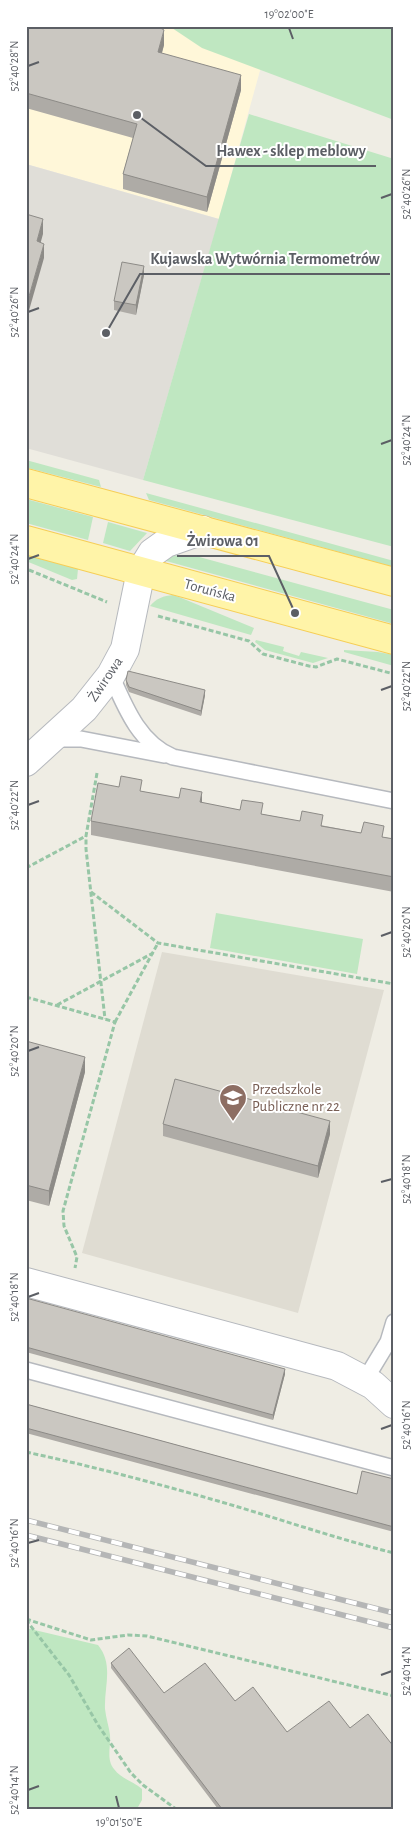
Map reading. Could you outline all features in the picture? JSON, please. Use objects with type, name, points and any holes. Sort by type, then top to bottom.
[{"type":"main road","points":[[26,483],[394,582]]},
{"type":"main road","name":"Toruńska","points":[[26,540],[394,640]]},
{"type":"street","points":[[142,571],[152,553],[166,542],[203,530]]},
{"type":"street","name":"Żwirowa","points":[[26,762],[84,709],[112,676],[125,648],[142,571]]},
{"type":"street","points":[[26,1282],[338,1366],[373,1385],[394,1404]]},
{"type":"lane","points":[[112,676],[128,713],[136,726],[147,740],[161,752],[173,757]]},
{"type":"lane","points":[[52,738],[81,739],[394,801]]},
{"type":"lane","points":[[365,1380],[385,1348],[394,1322]]},
{"type":"lane","points":[[26,1370],[394,1468]]},
{"type":"path","points":[[26,569],[108,602],[112,606]]},
{"type":"path","points":[[152,617],[159,616],[249,641],[263,654],[309,666],[316,666],[337,659],[394,674]]},
{"type":"path","points":[[97,773],[86,836],[86,849],[105,1019]]},
{"type":"path","points":[[26,868],[86,836]]},
{"type":"path","points":[[91,892],[158,943],[394,984]]},
{"type":"path","points":[[68,1293],[77,1257],[64,1226],[63,1211],[115,1022],[158,943]]},
{"type":"path","points":[[56,1005],[153,953]]},
{"type":"path","points":[[26,997],[115,1022]]},
{"type":"path","points":[[26,1452],[86,1465],[220,1502],[339,1539],[394,1553]]},
{"type":"path","points":[[26,1619],[91,1640],[147,1636],[394,1696]]},
{"type":"path","points":[[26,1619],[69,1676],[98,1725],[131,1773],[143,1785],[176,1809]]},
{"type":"shaded area","points":[[26,26],[196,26],[261,67],[219,219],[26,164]]},
{"type":"shaded area","points":[[26,164],[219,219],[143,480],[26,448]]},
{"type":"shaded area","name":"Przedszkole Publiczne nr 22","points":[[162,952],[384,990],[298,1313],[82,1253]]},
{"type":"green space","points":[[169,26],[394,26],[394,120],[202,48]]},
{"type":"green space","points":[[249,114],[394,159],[394,547],[143,480]]},
{"type":"green space","points":[[26,460],[99,480],[101,487],[28,468]]},
{"type":"green space","points":[[146,493],[394,561],[394,567],[149,500]]},
{"type":"green space","points":[[26,499],[93,517],[88,540],[26,523]]},
{"type":"green space","points":[[108,522],[147,533],[130,551],[103,543]]},
{"type":"green space","points":[[26,555],[78,569],[77,579],[72,580],[26,561]]},
{"type":"green space","points":[[192,555],[394,610],[394,624],[166,561],[169,557]]},
{"type":"green space","points":[[173,595],[254,628],[251,635],[150,606],[160,598]]},
{"type":"green space","points":[[256,640],[284,647],[283,651],[299,656],[301,652],[328,658],[313,663],[265,650],[255,642]]},
{"type":"green space","points":[[344,650],[394,655],[394,666],[344,652]]},
{"type":"green space","points":[[216,913],[363,939],[357,974],[210,948]]},
{"type":"green space","points":[[26,1628],[98,1645],[103,1653],[107,1668],[105,1709],[110,1735],[110,1761],[120,1775],[142,1789],[142,1800],[138,1807],[139,1809],[26,1809]]},
{"type":"building","points":[[26,26],[157,26],[164,30],[158,52],[241,75],[207,197],[123,174],[137,124],[26,93]]},
{"type":"building","points":[[26,214],[43,219],[37,241],[44,244],[26,307]]},
{"type":"building","points":[[122,262],[144,266],[136,305],[114,301]]},
{"type":"building","points":[[128,671],[205,690],[201,711],[129,687],[126,680]]},
{"type":"building","points":[[121,776],[142,780],[140,791],[179,798],[181,788],[202,792],[200,802],[240,810],[242,800],[263,803],[261,814],[300,821],[302,811],[323,815],[321,826],[361,833],[364,822],[384,826],[382,837],[394,839],[394,877],[91,821],[98,783],[119,787]]},
{"type":"building","points":[[26,1041],[85,1057],[49,1191],[26,1185]]},
{"type":"building","points":[[175,1079],[330,1121],[318,1166],[163,1124]]},
{"type":"building","points":[[26,1298],[285,1369],[273,1415],[26,1347]]},
{"type":"building","points":[[26,1404],[357,1494],[362,1471],[394,1479],[394,1527],[26,1428]]},
{"type":"building","points":[[129,1648],[164,1693],[205,1663],[235,1701],[253,1687],[287,1732],[329,1701],[350,1728],[368,1714],[394,1747],[394,1809],[222,1809],[111,1663]]},
{"type":"railway","points":[[26,1520],[394,1613]]},
{"type":"railway","points":[[26,1535],[394,1628]]},
{"type":"place","name":"Hawex - sklep meblowy","points":[[137,115]]},
{"type":"place","name":"Kujawska Wytwórnia Termometrów","points":[[106,333]]},
{"type":"place","name":"Żwirowa 01","points":[[295,613]]},
{"type":"place","name":"Przedszkole Publiczne nr 22","points":[[233,1122]]}]
